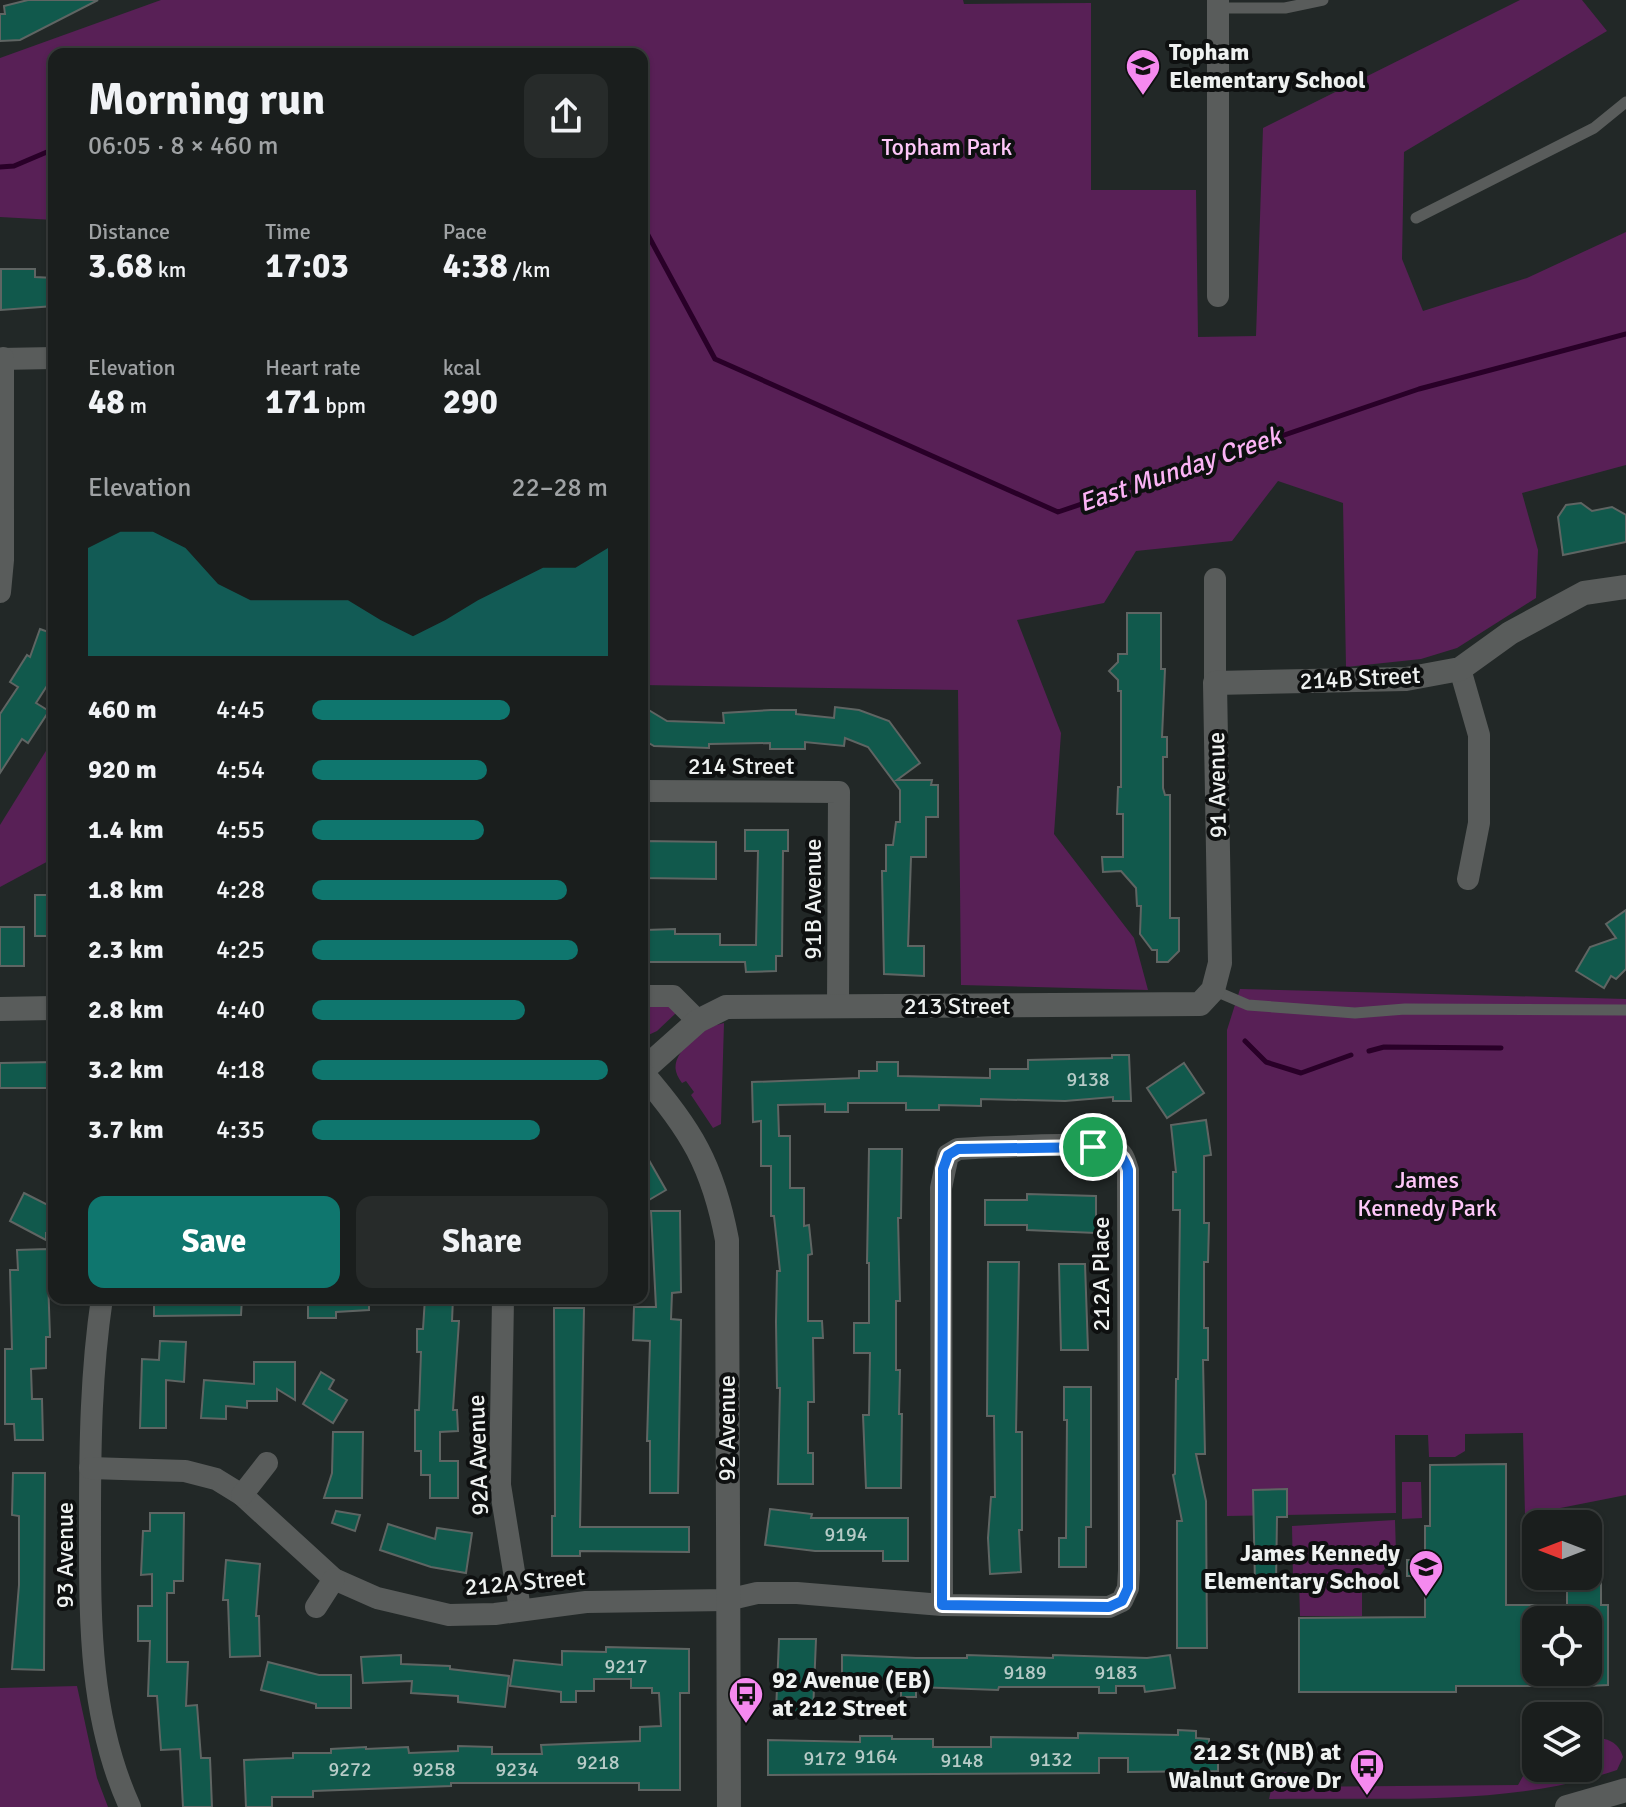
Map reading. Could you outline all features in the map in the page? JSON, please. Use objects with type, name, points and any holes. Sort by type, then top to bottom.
[{"type":"street","points":[[1218,4],[1218,296]]},
{"type":"street","points":[[0,592],[3,560],[2,358],[48,358]]},
{"type":"street","name":"91 Avenue","points":[[1213,990],[1220,963],[1215,579]]},
{"type":"street","name":"214B Street","points":[[1215,683],[1406,679],[1460,669],[1510,633],[1584,593],[1626,587]]},
{"type":"street","points":[[1460,669],[1479,735],[1479,823],[1468,879]]},
{"type":"street","name":"214 Street","points":[[648,791],[839,792]]},
{"type":"street","name":"91B Avenue","points":[[838,1006],[839,792]]},
{"type":"street","name":"213 Street","points":[[648,1067],[698,1021],[726,1007],[1191,1006],[1207,999],[1213,990]]},
{"type":"street","points":[[648,996],[673,996],[698,1021]]},
{"type":"street","points":[[0,1009],[48,1008]]},
{"type":"street","name":"92 Avenue","points":[[648,1079],[680,1117],[706,1164],[727,1240],[729,1807]]},
{"type":"street","name":"212A Place","points":[[727,1600],[757,1593],[797,1593],[942,1605],[1109,1607],[1122,1601],[1128,1588],[1128,1170],[1118,1150],[1093,1147],[975,1148],[958,1149],[948,1155],[941,1188],[942,1605]]},
{"type":"street","name":"93 Avenue","points":[[101,1304],[91,1384],[94,1683],[108,1748],[130,1807]]},
{"type":"street","name":"92A Avenue","points":[[503,1304],[500,1485],[520,1609]]},
{"type":"street","points":[[242,1495],[267,1463]]},
{"type":"street","name":"212A Street","points":[[90,1468],[185,1471],[216,1479],[242,1495],[334,1579],[377,1598],[449,1615],[479,1615],[586,1602],[727,1600]]},
{"type":"street","points":[[316,1607],[334,1579]]},
{"type":"street","points":[[1567,1807],[1626,1790]]},
{"type":"lane","points":[[1218,4],[1285,8],[1323,0]]},
{"type":"lane","points":[[1416,218],[1594,128],[1626,102]]},
{"type":"lane","points":[[1213,990],[1248,1005],[1355,1013],[1405,1009],[1626,1010]]},
{"type":"green space","name":"Topham Park","points":[[161,0],[963,0],[964,4],[1091,3],[1091,190],[1196,190],[1198,337],[1256,336],[1263,128],[1520,0],[1582,0],[1607,31],[1404,152],[1402,259],[1423,311],[1527,278],[1626,232],[1626,465],[1522,493],[1538,550],[1536,598],[1457,648],[1421,659],[1346,667],[1343,503],[1278,481],[1232,541],[1136,551],[1104,603],[1017,620],[1061,733],[1054,834],[1134,938],[1148,990],[961,985],[958,690],[648,685],[648,48],[48,48],[48,220],[0,217],[0,58]]},
{"type":"green space","points":[[48,748],[48,861],[0,887],[0,825]]},
{"type":"green space","name":"James Kennedy Park","points":[[1240,989],[1626,999],[1626,1495],[1550,1510],[1525,1510],[1523,1433],[1465,1434],[1465,1451],[1455,1457],[1429,1457],[1428,1435],[1395,1435],[1396,1513],[1227,1516],[1227,1030]]},
{"type":"green space","points":[[648,1004],[670,1007],[676,1013],[648,1035]]},
{"type":"green space","points":[[724,1023],[721,1124],[713,1128],[691,1095],[694,1092],[677,1075],[676,1064],[681,1052],[677,1049],[709,1027]]},
{"type":"green space","points":[[1402,1482],[1421,1482],[1422,1518],[1402,1519]]},
{"type":"green space","points":[[1395,1520],[1396,1553],[1379,1577],[1293,1579],[1292,1526]]},
{"type":"green space","points":[[1362,1580],[1362,1616],[1300,1616],[1299,1581]]},
{"type":"green space","points":[[77,1686],[97,1778],[108,1807],[0,1807],[0,1688]]},
{"type":"green space","points":[[1602,1739],[1614,1743],[1621,1751],[1623,1757],[1617,1770],[1602,1774]]},
{"type":"green space","points":[[1281,1772],[1287,1772],[1281,1787],[1518,1785],[1522,1778],[1522,1782],[1576,1782],[1533,1790],[1445,1798],[1269,1799],[1272,1786]]},
{"type":"building","points":[[28,0],[98,0],[20,40],[0,41],[0,14],[5,14],[4,6]]},
{"type":"building","points":[[1,269],[35,269],[35,277],[48,278],[48,306],[1,310]]},
{"type":"building","points":[[1581,503],[1592,511],[1612,507],[1626,515],[1626,542],[1563,555],[1558,517],[1566,505]]},
{"type":"building","points":[[1127,613],[1161,613],[1161,669],[1165,669],[1162,737],[1167,737],[1167,757],[1163,757],[1163,788],[1165,795],[1170,795],[1170,918],[1179,918],[1179,951],[1168,962],[1157,962],[1157,950],[1152,950],[1140,934],[1141,906],[1137,906],[1136,888],[1121,871],[1103,872],[1102,857],[1123,857],[1123,814],[1117,814],[1118,787],[1121,787],[1121,691],[1118,691],[1118,680],[1109,671],[1118,662],[1118,654],[1127,654]]},
{"type":"building","points":[[40,629],[48,632],[48,684],[36,703],[48,713],[28,743],[22,739],[0,773],[0,714],[18,687],[10,682],[27,655],[30,657]]},
{"type":"building","points":[[835,707],[859,710],[889,721],[920,763],[897,780],[932,780],[931,785],[938,785],[938,817],[926,817],[926,857],[911,857],[908,946],[924,946],[924,976],[884,974],[882,871],[886,871],[886,845],[893,845],[896,822],[900,822],[900,790],[868,747],[845,738],[844,746],[805,742],[805,749],[770,749],[770,743],[709,744],[709,748],[654,746],[648,742],[648,710],[667,721],[724,723],[723,713],[771,710],[796,710],[796,714],[834,718]]},
{"type":"building","points":[[745,830],[788,830],[788,851],[783,851],[782,956],[776,956],[776,971],[746,972],[745,962],[648,962],[648,930],[675,929],[675,934],[720,934],[720,945],[756,945],[758,851],[745,851]]},
{"type":"building","points":[[648,841],[716,842],[716,879],[648,878]]},
{"type":"building","points":[[35,895],[48,895],[48,936],[35,936]]},
{"type":"building","points":[[1626,910],[1626,969],[1616,979],[1611,976],[1604,988],[1576,971],[1590,947],[1616,938],[1606,924]]},
{"type":"building","points":[[0,927],[24,927],[24,966],[0,966]]},
{"type":"building","points":[[1112,1055],[1129,1055],[1131,1101],[1113,1101],[1113,1097],[1065,1101],[981,1099],[981,1106],[939,1105],[939,1110],[906,1110],[906,1103],[848,1103],[848,1112],[825,1112],[825,1104],[778,1105],[779,1136],[790,1136],[790,1188],[804,1188],[804,1226],[809,1225],[812,1254],[808,1255],[808,1321],[822,1321],[823,1338],[813,1338],[814,1402],[808,1402],[808,1453],[813,1453],[813,1484],[778,1484],[780,1388],[777,1388],[776,1322],[777,1271],[780,1271],[774,1216],[771,1216],[771,1166],[761,1166],[761,1121],[753,1122],[752,1082],[859,1078],[859,1071],[877,1071],[877,1062],[898,1062],[898,1076],[990,1078],[990,1069],[1028,1069],[1028,1060],[1112,1058]]},
{"type":"building","points":[[48,1062],[48,1088],[0,1088],[0,1063]]},
{"type":"building","points":[[1184,1063],[1204,1093],[1167,1118],[1147,1088]]},
{"type":"building","points":[[1206,1120],[1211,1155],[1204,1156],[1204,1223],[1209,1223],[1208,1262],[1204,1262],[1204,1328],[1208,1328],[1208,1360],[1203,1360],[1205,1454],[1196,1454],[1206,1501],[1207,1648],[1177,1648],[1177,1521],[1182,1521],[1173,1475],[1178,1379],[1180,1210],[1173,1210],[1173,1172],[1176,1172],[1171,1125]]},
{"type":"building","points":[[869,1149],[902,1149],[901,1218],[898,1218],[900,1301],[896,1301],[896,1370],[900,1370],[899,1414],[902,1414],[901,1488],[866,1488],[863,1415],[869,1415],[870,1353],[854,1353],[854,1323],[869,1323]]},
{"type":"building","points":[[648,1158],[666,1190],[648,1200]]},
{"type":"building","points":[[24,1193],[48,1205],[46,1240],[10,1221]]},
{"type":"building","points":[[1027,1194],[1096,1196],[1096,1233],[1027,1230],[1027,1225],[985,1225],[985,1200],[1027,1200]]},
{"type":"building","points":[[651,1211],[680,1211],[681,1292],[672,1293],[671,1319],[681,1320],[678,1493],[650,1493],[650,1441],[647,1441],[650,1341],[633,1340],[634,1307],[656,1307]]},
{"type":"building","points":[[47,1249],[50,1337],[46,1337],[46,1368],[31,1369],[32,1399],[42,1399],[43,1440],[15,1440],[14,1424],[5,1424],[5,1349],[12,1349],[10,1270],[18,1270],[17,1250]]},
{"type":"building","points":[[988,1262],[1019,1262],[1016,1432],[1022,1432],[1021,1572],[990,1574],[988,1538],[991,1497],[995,1497],[994,1416],[987,1416]]},
{"type":"building","points":[[1059,1264],[1085,1264],[1088,1350],[1061,1350]]},
{"type":"building","points":[[154,1304],[242,1304],[241,1315],[154,1316]]},
{"type":"building","points":[[308,1304],[369,1304],[369,1310],[336,1312],[336,1318],[308,1318]]},
{"type":"building","points":[[425,1304],[453,1304],[452,1321],[459,1321],[453,1410],[457,1410],[458,1431],[440,1432],[440,1461],[458,1461],[458,1498],[430,1498],[430,1475],[421,1475],[421,1451],[415,1451],[415,1410],[419,1410],[421,1352],[417,1352],[417,1329],[423,1329]]},
{"type":"building","points":[[554,1308],[584,1308],[580,1527],[689,1527],[689,1552],[580,1551],[580,1556],[552,1556],[552,1516],[555,1516]]},
{"type":"building","points":[[160,1341],[186,1342],[184,1382],[166,1380],[166,1428],[140,1428],[142,1359],[159,1360]]},
{"type":"building","points":[[254,1362],[295,1362],[295,1400],[277,1389],[277,1401],[247,1401],[247,1408],[226,1406],[226,1419],[201,1418],[204,1380],[254,1384]]},
{"type":"building","points":[[321,1372],[334,1380],[329,1389],[347,1400],[333,1423],[303,1404]]},
{"type":"building","points":[[1064,1387],[1091,1387],[1091,1527],[1086,1527],[1086,1567],[1059,1567],[1059,1538],[1066,1538],[1067,1420],[1064,1420]]},
{"type":"building","points":[[333,1432],[363,1432],[362,1498],[324,1498],[332,1473]]},
{"type":"building","points":[[1506,1464],[1506,1605],[1567,1605],[1567,1590],[1601,1590],[1601,1605],[1608,1605],[1608,1685],[1602,1685],[1602,1606],[1522,1606],[1522,1686],[1456,1686],[1456,1692],[1299,1692],[1299,1618],[1425,1617],[1425,1576],[1407,1576],[1407,1560],[1425,1560],[1425,1526],[1430,1526],[1430,1465]]},
{"type":"building","points":[[13,1473],[45,1473],[44,1670],[12,1669],[19,1585],[19,1516],[12,1515]]},
{"type":"building","points":[[1287,1489],[1287,1517],[1277,1517],[1276,1584],[1255,1584],[1253,1490]]},
{"type":"building","points":[[770,1509],[812,1514],[811,1518],[908,1518],[908,1561],[883,1561],[883,1551],[815,1551],[765,1545]]},
{"type":"building","points":[[336,1511],[360,1515],[355,1531],[332,1523]]},
{"type":"building","points":[[150,1513],[184,1513],[183,1581],[174,1581],[174,1593],[167,1593],[167,1662],[188,1662],[186,1706],[197,1705],[201,1758],[210,1758],[212,1807],[183,1807],[180,1749],[161,1750],[157,1696],[148,1696],[150,1641],[138,1641],[138,1606],[152,1606],[152,1574],[141,1575],[143,1531],[150,1531]]},
{"type":"building","points":[[388,1524],[435,1539],[437,1528],[472,1533],[466,1573],[431,1567],[380,1550]]},
{"type":"building","points":[[226,1560],[260,1564],[256,1616],[259,1616],[260,1656],[230,1657],[228,1600],[223,1600]]},
{"type":"building","points":[[779,1639],[816,1639],[813,1712],[776,1712]]},
{"type":"building","points":[[606,1647],[689,1649],[689,1693],[680,1693],[680,1790],[639,1790],[639,1783],[451,1783],[451,1786],[313,1791],[313,1797],[272,1797],[272,1807],[246,1807],[244,1760],[293,1758],[293,1753],[331,1753],[331,1749],[366,1747],[408,1747],[409,1753],[458,1751],[458,1746],[492,1747],[492,1754],[542,1754],[541,1745],[640,1741],[640,1727],[661,1726],[659,1693],[652,1693],[652,1688],[631,1688],[631,1679],[594,1679],[594,1691],[576,1691],[576,1702],[561,1702],[561,1692],[510,1686],[514,1660],[562,1665],[562,1651],[606,1652]]},
{"type":"building","points":[[401,1655],[401,1664],[450,1666],[450,1669],[509,1676],[505,1707],[458,1702],[458,1696],[411,1693],[412,1681],[363,1683],[361,1657]]},
{"type":"building","points":[[842,1655],[1147,1658],[1170,1655],[1175,1688],[1145,1692],[1144,1686],[1116,1686],[1116,1693],[1099,1693],[1099,1687],[999,1687],[998,1690],[916,1687],[916,1697],[901,1697],[901,1686],[889,1686],[889,1680],[842,1680]]},
{"type":"building","points":[[268,1662],[319,1675],[351,1675],[351,1708],[316,1708],[316,1704],[261,1690]]},
{"type":"building","points":[[1178,1730],[1196,1731],[1196,1738],[1209,1739],[1209,1750],[1218,1750],[1218,1771],[1128,1772],[1128,1758],[1099,1758],[1099,1773],[768,1775],[768,1740],[860,1742],[860,1736],[892,1736],[892,1739],[933,1739],[933,1747],[991,1747],[991,1737],[1078,1738],[1078,1733],[1178,1735]]},
{"type":"waterway","name":"East Munday Creek","points":[[0,167],[14,166],[48,152]]},
{"type":"waterway","name":"East Munday Creek","points":[[648,235],[715,359],[1058,512],[1419,389],[1626,334]]},
{"type":"waterway","points":[[1245,1041],[1266,1062],[1301,1073],[1351,1055]]},
{"type":"waterway","points":[[1369,1051],[1384,1047],[1501,1048]]},
{"type":"place","name":"Topham Elementary School","points":[[1143,97]]},
{"type":"place","name":"James Kennedy Elementary School","points":[[1426,1598]]},
{"type":"place","name":"92 Avenue (EB) at 212 Street","points":[[746,1725]]},
{"type":"place","name":"212 St (NB) at Walnut Grove Dr","points":[[1367,1797]]},
{"type":"route","points":[[1093,1147],[1118,1150],[1128,1170],[1128,1588],[1122,1601],[1109,1607],[942,1605],[943,1169],[948,1155],[958,1149],[1093,1147]]}]
